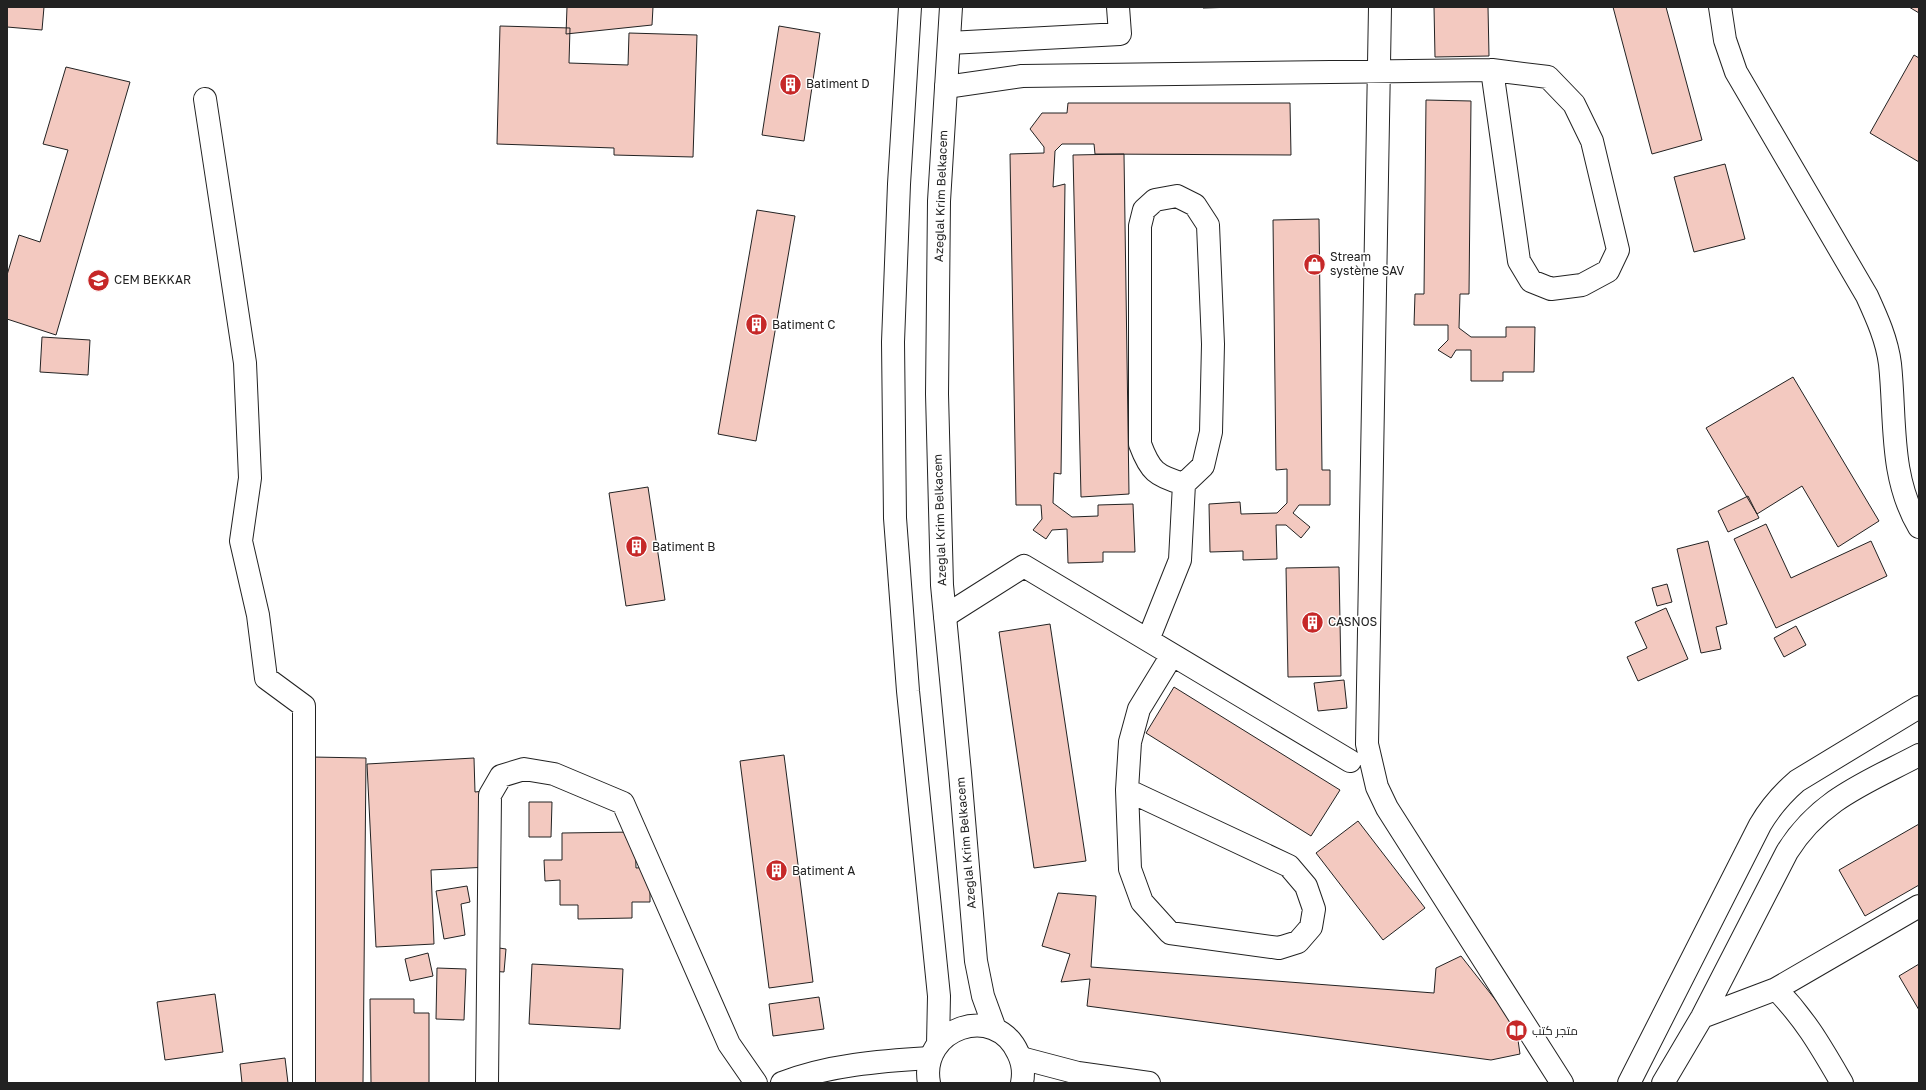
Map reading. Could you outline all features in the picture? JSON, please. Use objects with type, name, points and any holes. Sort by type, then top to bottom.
[{"type":"street","points":[[910,7],[899,184],[893,342],[895,518],[909,699],[939,996],[934,1051],[927,1073],[929,1083]]},
{"type":"street","name":"Azeglal Krim Belkacem","points":[[951,7],[939,201],[937,394],[942,585],[976,961],[983,996],[995,1029]]},
{"type":"street","points":[[949,43],[1120,34],[1118,7]]},
{"type":"street","points":[[1380,7],[1367,744],[1377,787],[1387,808],[1562,1083]]},
{"type":"street","points":[[1720,7],[1725,40],[1736,72],[1867,296],[1883,332],[1890,364],[1894,444],[1901,481],[1913,517],[1919,527]]},
{"type":"street","points":[[946,87],[1022,76],[1492,70],[1548,77],[1574,104],[1592,141],[1618,250],[1608,271],[1582,285],[1551,289],[1531,281],[1519,261],[1492,70]]},
{"type":"street","points":[[204,99],[245,363],[250,478],[241,541],[258,615],[266,678],[304,706],[304,1083]]},
{"type":"street","points":[[1148,640],[1180,560],[1184,484],[1203,466],[1211,432],[1213,344],[1208,225],[1195,205],[1177,196],[1155,200],[1144,210],[1140,226],[1140,444],[1147,462],[1163,478],[1184,484]]},
{"type":"street","points":[[945,616],[1024,566],[1350,761]]},
{"type":"street","points":[[1127,790],[1289,866],[1306,886],[1314,909],[1311,928],[1298,942],[1279,948],[1170,933],[1142,902],[1130,869],[1127,790],[1130,742],[1139,708],[1172,655]]},
{"type":"street","points":[[1629,1083],[1760,825],[1770,809],[1782,794],[1798,781],[1919,707]]},
{"type":"street","points":[[1663,1083],[1702,1017],[1787,852],[1801,832],[1822,810],[1837,799],[1919,755]]},
{"type":"street","points":[[487,1083],[490,795],[501,776],[524,769],[554,774],[623,803],[729,1044],[756,1083]]},
{"type":"street","points":[[1702,1017],[1776,989],[1919,906]]},
{"type":"street","points":[[1776,989],[1797,1010],[1813,1032],[1842,1083]]},
{"type":"street","points":[[782,1083],[817,1071],[894,1060],[934,1051],[950,1033],[964,1026],[980,1025],[995,1029],[1007,1037],[1016,1048],[1021,1058],[1024,1076],[1022,1083]]},
{"type":"street","points":[[1021,1058],[1078,1073],[1149,1083]]},
{"type":"building","points":[[7,7],[44,7],[42,30],[7,27]]},
{"type":"building","points":[[567,7],[653,7],[652,25],[566,34]]},
{"type":"building","points":[[1203,7],[1236,7],[1203,8]]},
{"type":"building","points":[[1434,7],[1488,7],[1489,56],[1435,57]]},
{"type":"building","points":[[1613,7],[1666,7],[1702,140],[1652,154]]},
{"type":"building","points":[[1909,7],[1919,7],[1919,13]]},
{"type":"building","points":[[500,26],[570,28],[569,63],[628,65],[629,33],[697,35],[693,157],[614,155],[614,148],[497,144]]},
{"type":"building","name":"Batiment D","points":[[779,26],[820,33],[804,141],[762,135]]},
{"type":"building","points":[[1914,55],[1919,58],[1919,162],[1870,133]]},
{"type":"building","points":[[66,67],[130,82],[56,335],[7,319],[7,275],[19,235],[40,242],[68,150],[43,144]]},
{"type":"building","points":[[1426,100],[1471,101],[1469,294],[1460,294],[1459,328],[1471,337],[1506,337],[1506,327],[1535,327],[1534,372],[1503,372],[1503,381],[1471,381],[1471,350],[1456,350],[1451,358],[1438,350],[1448,340],[1448,325],[1414,325],[1415,294],[1424,294]]},
{"type":"building","points":[[1068,103],[1290,103],[1291,155],[1095,154],[1094,144],[1062,144],[1055,151],[1053,187],[1065,184],[1061,474],[1054,473],[1053,503],[1072,517],[1098,516],[1098,505],[1133,504],[1135,552],[1103,552],[1103,562],[1068,563],[1067,529],[1052,530],[1046,539],[1033,530],[1042,519],[1041,505],[1016,505],[1010,154],[1044,153],[1044,147],[1030,129],[1042,113],[1067,113]]},
{"type":"building","points":[[1124,154],[1129,494],[1081,497],[1073,155]]},
{"type":"building","points":[[1725,164],[1745,239],[1694,252],[1674,177]]},
{"type":"building","name":"Batiment C","points":[[757,210],[795,216],[756,441],[718,434]]},
{"type":"building","points":[[1319,219],[1322,470],[1330,470],[1330,505],[1299,505],[1293,513],[1310,527],[1301,538],[1286,525],[1276,525],[1277,559],[1243,560],[1243,551],[1210,552],[1209,504],[1240,502],[1241,514],[1277,513],[1287,503],[1287,469],[1276,470],[1273,220]]},
{"type":"building","points":[[42,337],[90,340],[88,375],[40,372]]},
{"type":"building","points":[[1793,377],[1879,521],[1838,547],[1802,486],[1757,514],[1706,428]]},
{"type":"building","name":"Batiment B","points":[[648,487],[665,600],[626,606],[609,493]]},
{"type":"building","points":[[1748,496],[1759,518],[1728,532],[1718,511]]},
{"type":"building","points":[[1766,524],[1791,578],[1871,541],[1887,576],[1776,628],[1734,539]]},
{"type":"building","points":[[1708,541],[1727,624],[1716,627],[1721,649],[1701,653],[1677,549]]},
{"type":"building","name":"CASNOS","points":[[1339,567],[1341,676],[1288,677],[1286,568]]},
{"type":"building","points":[[1667,584],[1672,602],[1657,606],[1652,588]]},
{"type":"building","points":[[1666,608],[1688,659],[1638,681],[1627,657],[1647,648],[1635,622]]},
{"type":"building","points":[[1050,624],[1086,861],[1034,868],[999,632]]},
{"type":"building","points":[[1796,626],[1806,645],[1784,657],[1774,638]]},
{"type":"building","points":[[1344,680],[1347,708],[1318,711],[1314,683]]},
{"type":"building","points":[[1174,687],[1340,790],[1311,836],[1146,733]]},
{"type":"building","name":"Batiment A","points":[[784,755],[813,982],[769,988],[740,761]]},
{"type":"building","points":[[312,757],[366,758],[363,1083],[309,1083]]},
{"type":"building","points":[[474,758],[475,792],[484,791],[488,867],[431,870],[434,944],[376,947],[367,764]]},
{"type":"building","points":[[529,802],[552,802],[551,837],[529,837]]},
{"type":"building","points":[[1358,821],[1425,908],[1383,940],[1316,853]]},
{"type":"building","points":[[1919,824],[1919,885],[1865,916],[1839,870]]},
{"type":"building","points":[[635,832],[636,868],[650,867],[650,902],[632,902],[632,918],[578,919],[578,905],[560,905],[560,880],[545,881],[544,860],[562,860],[562,833]]},
{"type":"building","points":[[467,886],[470,902],[461,904],[465,935],[444,939],[436,891]]},
{"type":"building","points":[[1058,893],[1096,896],[1091,967],[1434,993],[1436,968],[1461,956],[1516,1026],[1520,1054],[1491,1060],[1087,1006],[1090,979],[1061,982],[1070,954],[1042,946]]},
{"type":"building","points":[[492,947],[506,949],[504,972],[490,971]]},
{"type":"building","points":[[428,953],[433,976],[410,981],[405,959]]},
{"type":"building","points":[[532,964],[623,969],[620,1029],[529,1024]]},
{"type":"building","points":[[1919,964],[1919,1010],[1899,976]]},
{"type":"building","points":[[437,968],[466,969],[464,1020],[436,1019]]},
{"type":"building","points":[[215,994],[223,1052],[165,1060],[157,1002]]},
{"type":"building","points":[[819,997],[824,1029],[773,1036],[769,1004]]},
{"type":"building","points":[[370,999],[414,999],[414,1013],[429,1013],[429,1083],[371,1083]]},
{"type":"building","points":[[285,1058],[288,1083],[242,1083],[240,1064]]},
{"type":"place","name":"Batiment D","points":[[791,84]]},
{"type":"place","name":"Stream système SAV","points":[[1315,264]]},
{"type":"place","name":"CEM BEKKAR","points":[[98,280]]},
{"type":"place","name":"Batiment C","points":[[757,325]]},
{"type":"place","name":"Batiment B","points":[[637,547]]},
{"type":"place","name":"CASNOS","points":[[1313,622]]},
{"type":"place","name":"Batiment A","points":[[777,871]]},
{"type":"place","name":"متجر كتب","points":[[1516,1031]]}]
